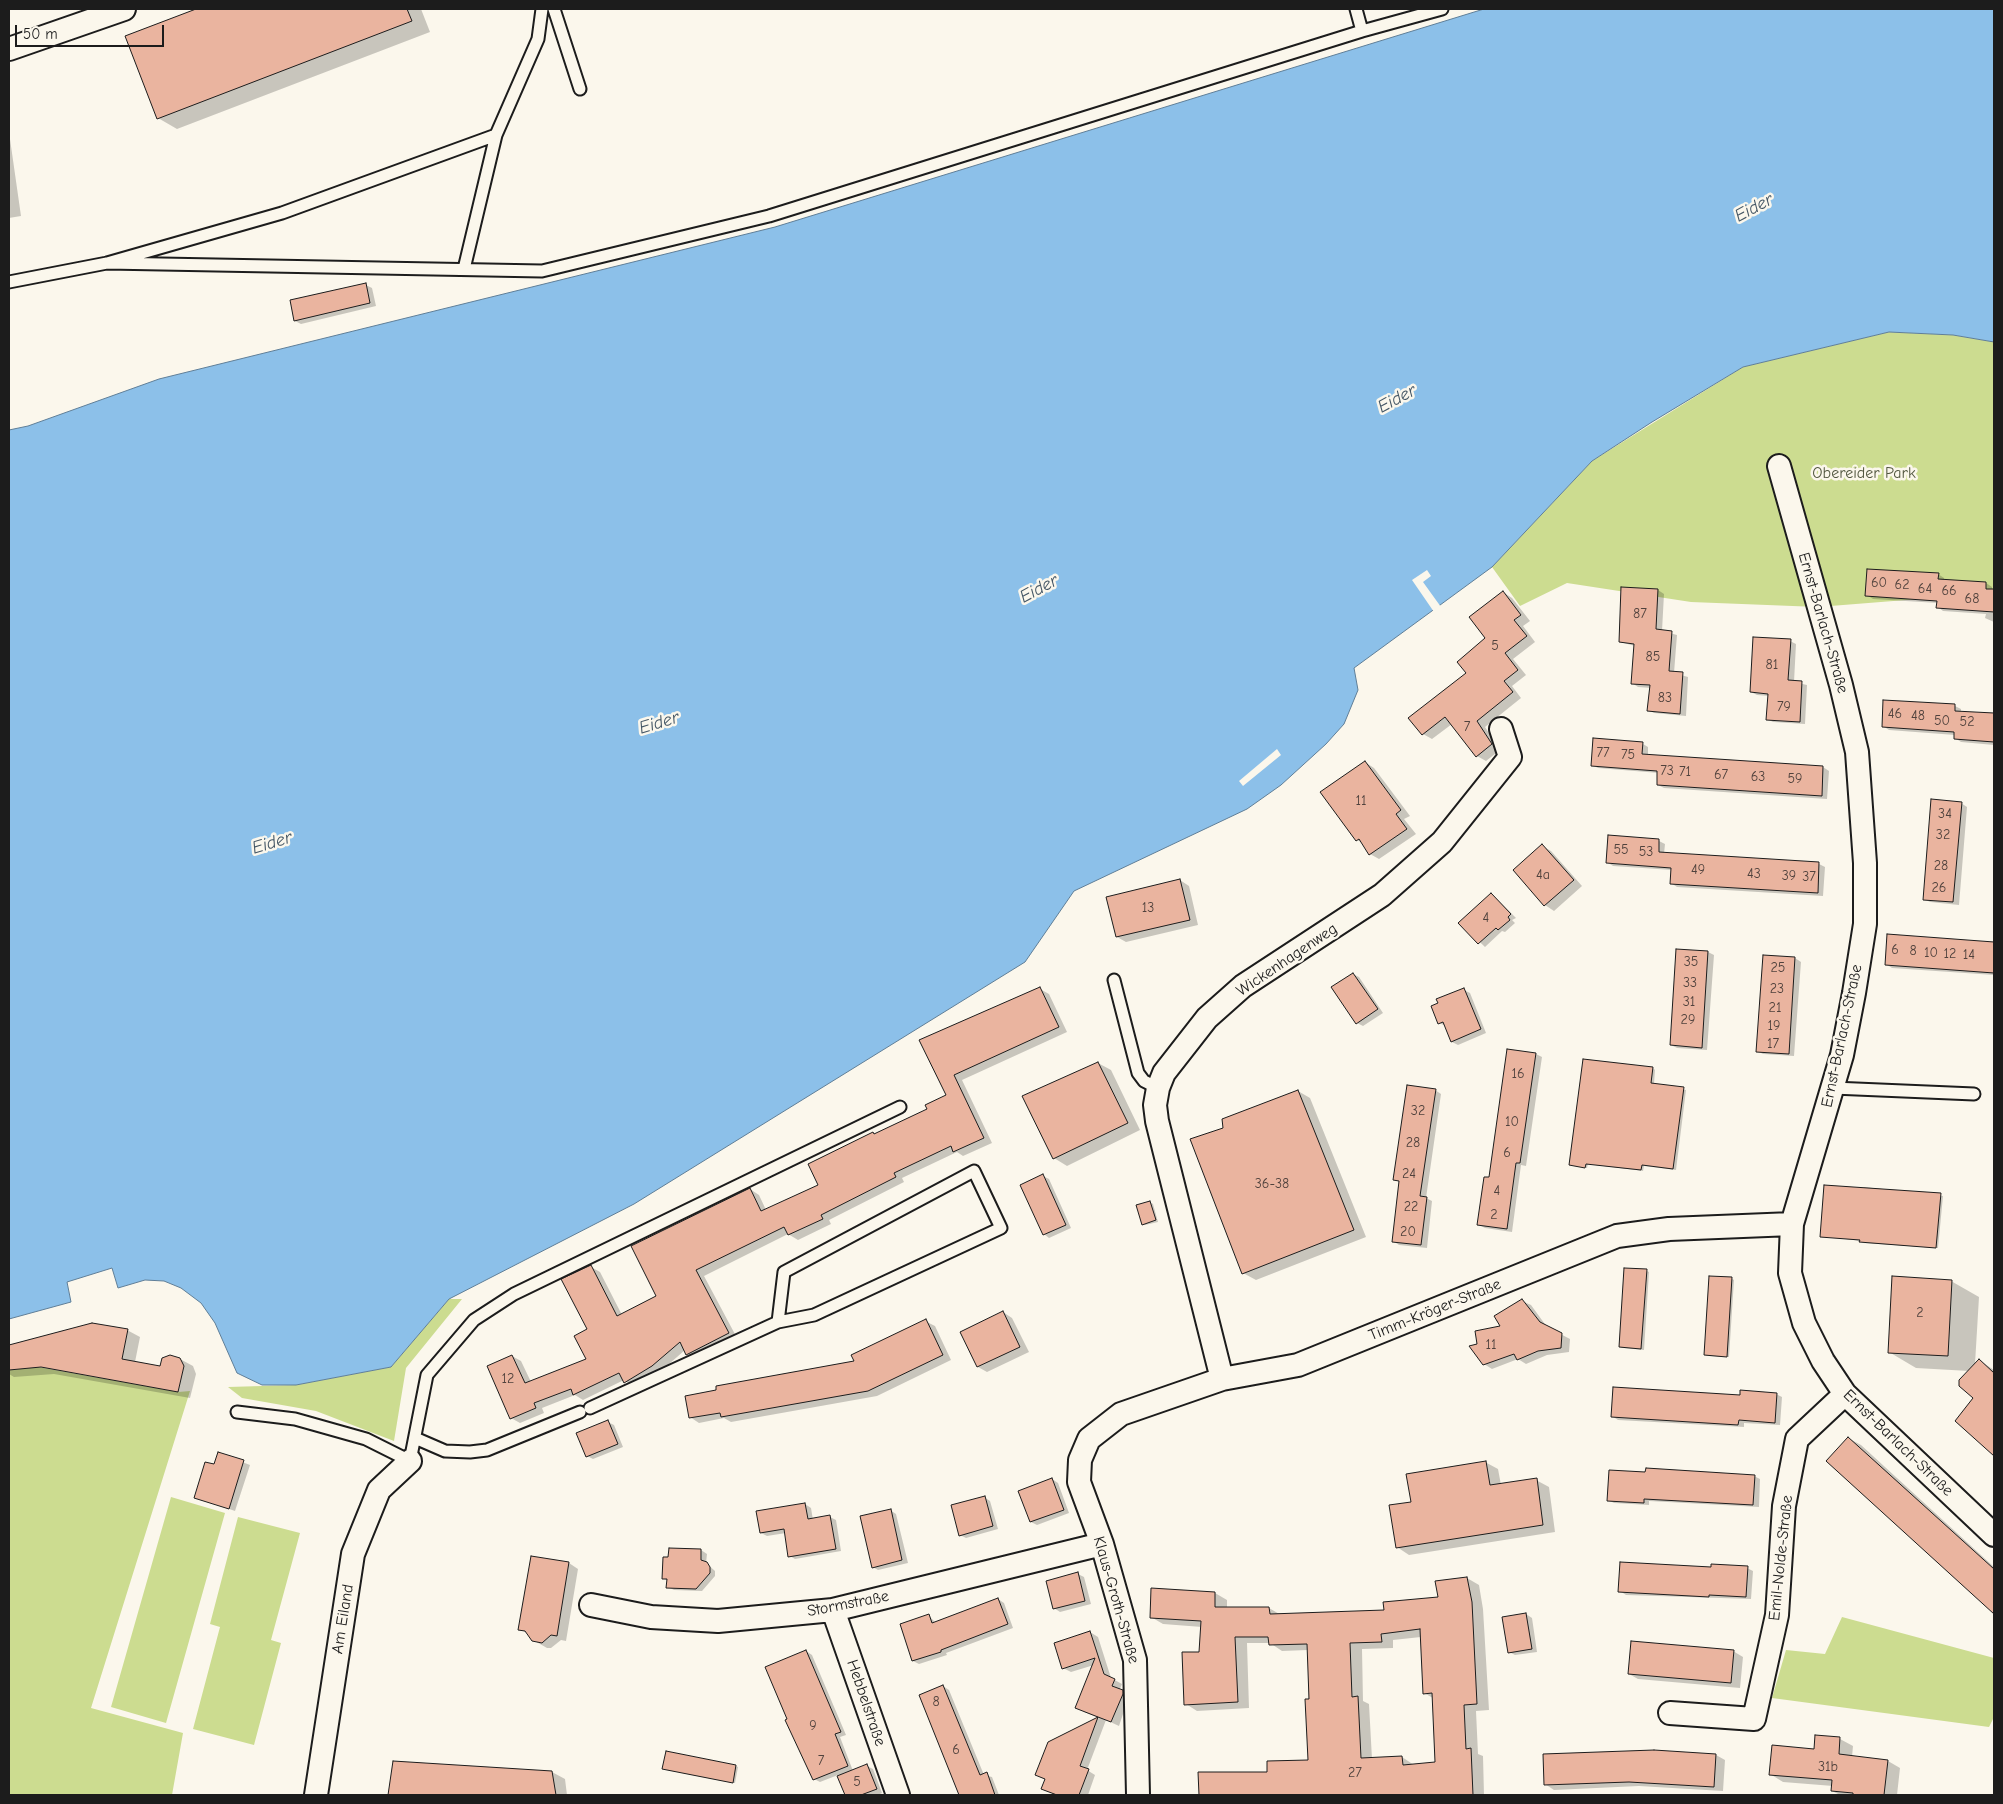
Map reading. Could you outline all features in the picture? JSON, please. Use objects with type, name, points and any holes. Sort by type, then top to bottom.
[{"type":"street","points":[[9,49],[124,9]]},
{"type":"street","name":"Ernst-Barlach-Straße","points":[[1779,466],[1841,685],[1856,752],[1865,863],[1865,924],[1842,1055],[1792,1224],[1790,1274],[1804,1323],[1823,1361],[1845,1394],[1994,1535]]},
{"type":"street","name":"Wickenhagenweg","points":[[1222,1379],[1157,1121],[1155,1105],[1158,1088],[1164,1074],[1207,1018],[1243,986],[1382,895],[1442,842],[1510,757],[1502,729]]},
{"type":"street","name":"Timm-Kröger-Straße","points":[[1088,1439],[1122,1414],[1222,1379],[1298,1365],[1617,1236],[1669,1229],[1792,1224]]},
{"type":"street","name":"Emil-Nolde-Straße","points":[[1670,1714],[1754,1719],[1777,1615],[1784,1506],[1797,1439],[1845,1394]]},
{"type":"street","name":"Klaus-Groth-Straße","points":[[1088,1439],[1080,1460],[1079,1482],[1102,1544],[1135,1660],[1138,1795]]},
{"type":"street","name":"Am Eiland","points":[[316,1795],[353,1554],[379,1490],[410,1460]]},
{"type":"street","name":"Stormstraße","points":[[591,1605],[651,1617],[718,1621],[833,1610],[1102,1544]]},
{"type":"street","name":"Hebbelstraße","points":[[833,1610],[898,1795]]},
{"type":"lane","points":[[464,269],[496,135],[538,39],[542,9]]},
{"type":"lane","points":[[554,9],[580,89]]},
{"type":"lane","points":[[1356,9],[1362,31]]},
{"type":"lane","points":[[107,263],[542,271],[769,216],[1362,31],[1442,9]]},
{"type":"lane","points":[[10,282],[107,263],[282,213],[496,135]]},
{"type":"lane","points":[[1114,980],[1138,1072],[1144,1081],[1158,1088]]},
{"type":"lane","points":[[1833,1088],[1974,1094]]},
{"type":"lane","points":[[238,1412],[295,1419],[366,1439],[410,1460],[427,1375],[474,1320],[514,1294],[900,1107]]},
{"type":"lane","points":[[415,1438],[445,1451],[470,1452],[487,1450],[585,1410],[778,1322],[814,1315],[1001,1228],[974,1172],[784,1272],[778,1322]]},
{"type":"green space","name":"Obereider Park","points":[[1889,332],[1953,335],[1994,342],[1994,593],[1818,607],[1691,602],[1567,583],[1520,606],[1492,567],[1592,461],[1743,367]]},
{"type":"green space","points":[[449,1299],[462,1299],[406,1368],[394,1441],[316,1411],[242,1398],[228,1387],[296,1385],[391,1367]]},
{"type":"green space","points":[[38,1367],[178,1392],[190,1391],[91,1708],[183,1733],[172,1795],[9,1795],[9,1370]]},
{"type":"green space","points":[[171,1497],[225,1513],[166,1723],[111,1707]]},
{"type":"green space","points":[[238,1517],[300,1533],[271,1640],[281,1643],[254,1745],[193,1729],[220,1627],[210,1624]]},
{"type":"green space","points":[[1842,1617],[1994,1658],[1994,1717],[1989,1727],[1772,1698],[1786,1650],[1825,1654]]},
{"type":"water","name":"Eider","points":[[1484,9],[1994,9],[1994,342],[1953,335],[1889,332],[1743,367],[1652,422],[1592,461],[1492,567],[1354,668],[1358,690],[1344,724],[1326,744],[1281,785],[1247,809],[1074,891],[1025,962],[634,1204],[449,1299],[391,1367],[296,1385],[262,1385],[237,1373],[215,1323],[201,1303],[181,1288],[164,1281],[145,1280],[118,1288],[112,1268],[67,1282],[71,1302],[9,1319],[9,430],[28,426],[159,379],[775,227]]},
{"type":"pier","points":[[1427,570],[1431,576],[1423,582],[1441,607],[1434,612],[1412,580]]},
{"type":"pier","points":[[1277,749],[1281,755],[1243,786],[1239,781]]},
{"type":"building","points":[[196,9],[407,9],[412,21],[157,119],[125,36]]},
{"type":"building","points":[[366,283],[370,303],[294,321],[290,300]]},
{"type":"building","points":[[1867,569],[1939,573],[1938,579],[1986,582],[1986,589],[1994,589],[1994,612],[1936,608],[1937,601],[1865,596]]},
{"type":"building","points":[[1621,587],[1658,589],[1656,629],[1672,631],[1669,671],[1683,672],[1680,714],[1647,711],[1650,685],[1631,684],[1634,644],[1619,642]]},
{"type":"building","points":[[1503,591],[1521,615],[1514,620],[1527,636],[1505,653],[1518,670],[1504,681],[1513,692],[1477,721],[1492,744],[1476,757],[1445,717],[1422,735],[1408,718],[1466,673],[1457,662],[1485,638],[1469,617]]},
{"type":"building","points":[[1753,637],[1791,639],[1788,680],[1802,681],[1800,722],[1766,720],[1768,694],[1750,692]]},
{"type":"building","points":[[1883,700],[1955,704],[1955,711],[1994,713],[1994,742],[1954,739],[1954,732],[1882,727]]},
{"type":"building","points":[[1593,738],[1643,742],[1642,754],[1823,766],[1822,796],[1657,785],[1657,771],[1591,766]]},
{"type":"building","points":[[1365,761],[1401,810],[1396,814],[1407,829],[1369,855],[1359,839],[1356,841],[1320,792]]},
{"type":"building","points":[[1931,799],[1962,802],[1953,902],[1923,900]]},
{"type":"building","points":[[1608,835],[1659,839],[1659,852],[1819,862],[1818,893],[1670,884],[1671,868],[1606,863]]},
{"type":"building","points":[[1542,844],[1574,880],[1544,906],[1513,870]]},
{"type":"building","points":[[1180,879],[1190,920],[1116,937],[1106,897]]},
{"type":"building","points":[[1491,893],[1511,914],[1508,917],[1510,920],[1498,930],[1496,928],[1478,944],[1458,923]]},
{"type":"building","points":[[1887,934],[1994,942],[1994,973],[1885,965]]},
{"type":"building","points":[[1676,949],[1708,951],[1702,1048],[1670,1045]]},
{"type":"building","points":[[1763,955],[1795,957],[1789,1054],[1756,1052]]},
{"type":"building","points":[[1353,973],[1378,1009],[1356,1024],[1331,987]]},
{"type":"building","points":[[1040,987],[1059,1027],[954,1075],[984,1138],[953,1152],[951,1146],[894,1173],[896,1177],[821,1215],[823,1219],[788,1235],[784,1227],[696,1270],[729,1333],[686,1355],[680,1342],[652,1366],[624,1383],[619,1373],[573,1395],[571,1389],[534,1403],[536,1408],[510,1419],[487,1366],[512,1355],[525,1383],[586,1359],[574,1336],[587,1329],[561,1279],[591,1265],[617,1316],[656,1296],[631,1246],[750,1188],[761,1211],[818,1185],[808,1164],[873,1132],[874,1134],[927,1109],[925,1105],[946,1095],[919,1040]]},
{"type":"building","points":[[1464,988],[1481,1029],[1451,1042],[1443,1022],[1438,1024],[1431,1006],[1438,1003],[1436,999]]},
{"type":"building","points":[[1507,1049],[1536,1053],[1520,1163],[1516,1163],[1507,1229],[1477,1225],[1484,1177],[1489,1177]]},
{"type":"building","points":[[1583,1059],[1653,1067],[1651,1083],[1684,1087],[1673,1169],[1642,1165],[1641,1170],[1586,1164],[1585,1168],[1569,1165]]},
{"type":"building","points":[[1098,1062],[1128,1123],[1053,1159],[1022,1096]]},
{"type":"building","points":[[1407,1085],[1436,1089],[1420,1196],[1427,1197],[1421,1245],[1392,1242],[1399,1181],[1393,1180]]},
{"type":"building","points":[[1298,1090],[1354,1230],[1242,1274],[1190,1139],[1223,1128],[1222,1119]]},
{"type":"building","points":[[1043,1174],[1066,1225],[1043,1235],[1020,1185]]},
{"type":"building","points":[[1824,1185],[1941,1193],[1936,1248],[1820,1237]]},
{"type":"building","points":[[1150,1201],[1156,1220],[1142,1225],[1136,1205]]},
{"type":"building","points":[[1624,1268],[1647,1269],[1641,1349],[1619,1347]]},
{"type":"building","points":[[1709,1276],[1732,1277],[1727,1357],[1704,1355]]},
{"type":"building","points":[[1892,1276],[1952,1280],[1948,1356],[1888,1353]]},
{"type":"building","points":[[1522,1299],[1540,1322],[1562,1333],[1561,1348],[1538,1351],[1517,1360],[1514,1354],[1483,1365],[1469,1346],[1477,1344],[1475,1331],[1500,1326],[1494,1316]]},
{"type":"building","points":[[1003,1311],[1020,1347],[977,1367],[960,1332]]},
{"type":"building","points":[[926,1319],[943,1355],[868,1391],[721,1417],[720,1413],[689,1418],[685,1396],[716,1390],[716,1386],[854,1361],[851,1355]]},
{"type":"building","points":[[92,1323],[128,1329],[122,1359],[160,1366],[162,1358],[170,1355],[180,1358],[184,1366],[178,1392],[41,1367],[9,1370],[9,1345]]},
{"type":"building","points":[[1979,1359],[1994,1373],[1994,1456],[1955,1421],[1973,1398],[1959,1386],[1959,1380]]},
{"type":"building","points":[[1613,1387],[1740,1395],[1740,1390],[1777,1393],[1775,1423],[1739,1420],[1738,1425],[1611,1417]]},
{"type":"building","points":[[608,1420],[618,1444],[586,1457],[576,1433]]},
{"type":"building","points":[[1848,1437],[1994,1569],[1994,1614],[1826,1461]]},
{"type":"building","points":[[218,1452],[244,1460],[229,1509],[194,1498],[205,1462],[214,1464]]},
{"type":"building","points":[[1486,1461],[1490,1485],[1537,1478],[1543,1525],[1396,1548],[1389,1505],[1411,1502],[1406,1474]]},
{"type":"building","points":[[1646,1468],[1755,1475],[1753,1505],[1644,1499],[1644,1503],[1607,1501],[1609,1470],[1645,1472]]},
{"type":"building","points":[[1052,1478],[1064,1510],[1030,1522],[1018,1491]]},
{"type":"building","points":[[985,1496],[993,1526],[959,1536],[951,1505]]},
{"type":"building","points":[[805,1503],[808,1519],[830,1515],[836,1549],[788,1557],[784,1529],[760,1533],[756,1511]]},
{"type":"building","points":[[891,1509],[902,1560],[872,1568],[860,1516]]},
{"type":"building","points":[[669,1548],[701,1549],[701,1560],[707,1562],[710,1567],[710,1573],[696,1589],[666,1588],[667,1579],[662,1579],[663,1557],[668,1557]]},
{"type":"building","points":[[531,1556],[569,1562],[557,1636],[551,1635],[542,1643],[532,1641],[525,1631],[518,1630]]},
{"type":"building","points":[[1620,1562],[1711,1567],[1711,1564],[1748,1566],[1746,1597],[1618,1592]]},
{"type":"building","points":[[1078,1572],[1085,1601],[1053,1609],[1046,1581]]},
{"type":"building","points":[[1467,1577],[1472,1602],[1477,1704],[1464,1705],[1466,1749],[1471,1748],[1473,1795],[1199,1795],[1198,1772],[1267,1772],[1267,1761],[1308,1760],[1305,1699],[1309,1699],[1307,1644],[1269,1645],[1268,1637],[1235,1637],[1238,1702],[1184,1705],[1182,1652],[1199,1652],[1201,1621],[1150,1618],[1151,1588],[1215,1592],[1215,1607],[1269,1607],[1270,1614],[1384,1610],[1383,1602],[1438,1597],[1435,1581]],"holes":[[[1420,1629],[1423,1694],[1432,1693],[1435,1762],[1403,1765],[1402,1756],[1361,1758],[1358,1696],[1352,1697],[1350,1643],[1382,1642],[1381,1634]]]},
{"type":"building","points":[[998,1598],[1008,1624],[941,1650],[941,1652],[912,1661],[900,1624],[929,1614],[932,1623]]},
{"type":"building","points":[[1526,1613],[1532,1649],[1508,1653],[1502,1617]]},
{"type":"building","points":[[1090,1631],[1104,1674],[1115,1679],[1112,1686],[1123,1690],[1111,1722],[1075,1708],[1095,1658],[1062,1669],[1054,1643]]},
{"type":"building","points":[[1631,1641],[1734,1650],[1731,1683],[1628,1674]]},
{"type":"building","points":[[806,1650],[841,1732],[835,1734],[848,1766],[813,1780],[785,1720],[787,1719],[765,1667]]},
{"type":"building","points":[[943,1685],[980,1775],[987,1772],[995,1795],[959,1795],[919,1695]]},
{"type":"building","points":[[1098,1717],[1080,1766],[1089,1769],[1079,1795],[1057,1795],[1041,1789],[1045,1779],[1035,1775],[1048,1742]]},
{"type":"building","points":[[1815,1735],[1840,1737],[1839,1754],[1888,1760],[1884,1795],[1853,1795],[1853,1793],[1831,1791],[1832,1780],[1769,1775],[1772,1745],[1814,1749]]},
{"type":"building","points":[[1654,1750],[1716,1754],[1714,1787],[1629,1782],[1544,1785],[1543,1754]]},
{"type":"building","points":[[666,1751],[736,1765],[733,1783],[662,1769]]},
{"type":"building","points":[[393,1761],[552,1771],[556,1795],[388,1795]]},
{"type":"building","points":[[867,1764],[877,1789],[861,1795],[845,1795],[837,1776]]}]
